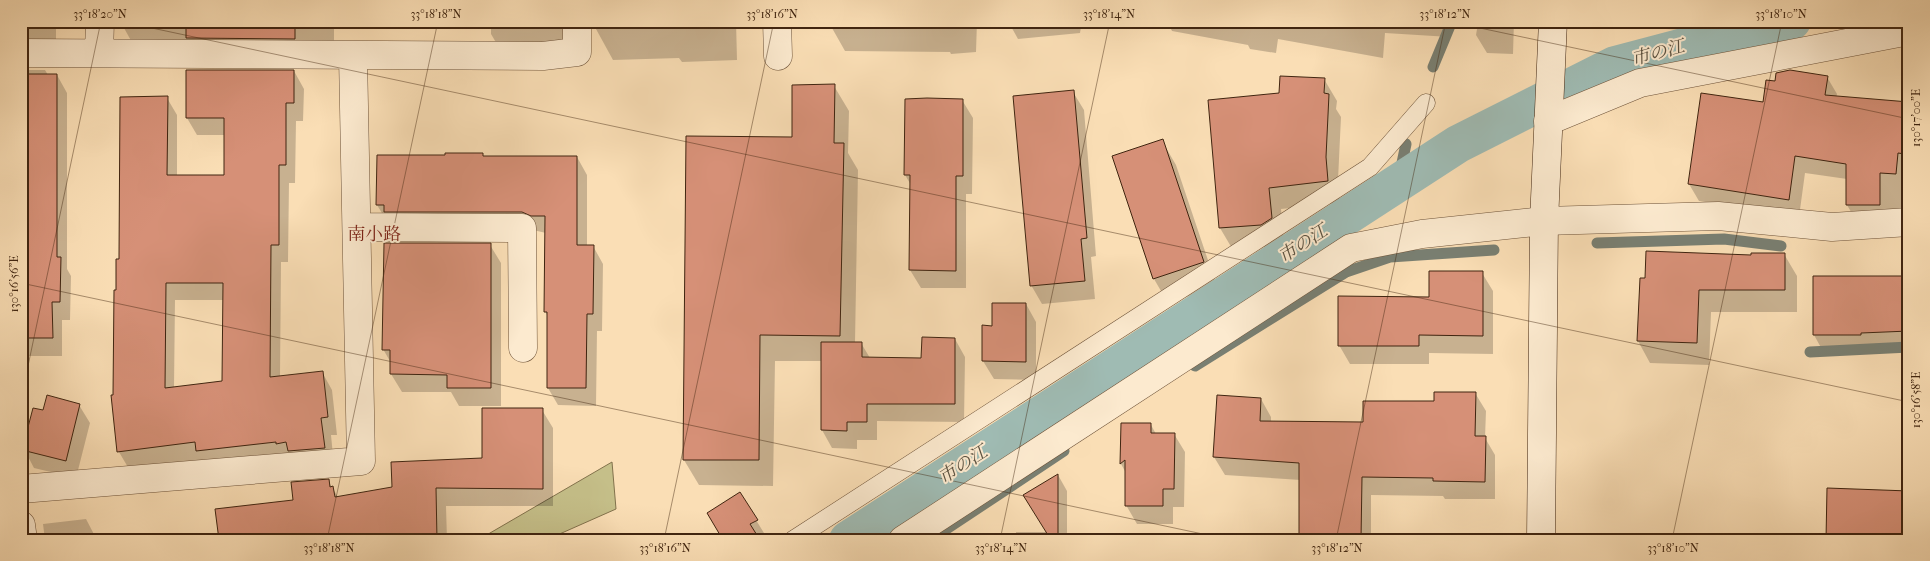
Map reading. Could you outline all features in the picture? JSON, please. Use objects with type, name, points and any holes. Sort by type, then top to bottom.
[{"type":"street","points":[[99,54],[100,21]]},
{"type":"street","points":[[21,53],[543,56],[578,52],[577,21]]},
{"type":"street","points":[[777,21],[778,56]]},
{"type":"street","points":[[1540,540],[1544,221],[1554,21]]},
{"type":"street","points":[[1548,121],[1640,83],[1909,31]]},
{"type":"street","points":[[21,489],[361,461],[353,56]]},
{"type":"street","points":[[903,540],[1351,248],[1422,234],[1544,221],[1718,216],[1832,227],[1909,222]]},
{"type":"street","points":[[357,227],[522,228],[523,348]]},
{"type":"street","points":[[21,525],[23,540]]},
{"type":"lane","points":[[793,540],[1370,167],[1426,103]]},
{"type":"shaded area","points":[[612,462],[616,509],[546,540],[478,540]]},
{"type":"building","points":[[186,21],[295,21],[295,39],[186,38]]},
{"type":"building","points":[[186,70],[294,70],[294,103],[286,103],[286,165],[279,165],[279,245],[271,245],[270,377],[323,371],[328,417],[321,418],[325,448],[288,451],[286,442],[276,444],[276,442],[196,451],[195,442],[117,452],[111,395],[113,395],[114,290],[116,290],[116,259],[119,259],[120,97],[168,96],[167,175],[224,175],[224,118],[186,118]],"holes":[[[166,283],[223,283],[222,381],[165,388]]]},
{"type":"building","points":[[1790,70],[1828,76],[1825,95],[1909,102],[1905,154],[1898,153],[1896,174],[1880,173],[1880,205],[1846,205],[1846,164],[1795,156],[1789,200],[1688,184],[1701,93],[1763,102],[1766,80],[1775,81],[1776,73]]},
{"type":"building","points":[[21,74],[57,74],[57,257],[61,257],[60,302],[52,302],[53,338],[21,338]]},
{"type":"building","points":[[1280,76],[1325,78],[1324,93],[1329,94],[1326,157],[1328,181],[1269,188],[1272,218],[1261,225],[1219,228],[1208,100],[1279,93]]},
{"type":"building","points":[[835,84],[834,143],[844,143],[840,336],[760,335],[759,460],[683,460],[686,136],[792,137],[792,85]]},
{"type":"building","points":[[1074,90],[1087,238],[1081,239],[1085,281],[1030,286],[1013,96]]},
{"type":"building","points":[[905,99],[963,99],[963,176],[956,176],[956,271],[909,270],[910,175],[904,175]]},
{"type":"building","points":[[1163,139],[1204,262],[1153,279],[1112,156]]},
{"type":"building","points":[[445,153],[483,153],[483,156],[577,156],[577,245],[594,245],[593,314],[587,314],[586,388],[547,388],[547,312],[544,312],[545,216],[531,216],[522,212],[384,212],[384,205],[376,205],[377,155],[445,155]]},
{"type":"building","points":[[384,243],[491,243],[491,388],[447,388],[447,375],[390,374],[390,350],[382,350]]},
{"type":"building","points":[[1646,251],[1751,255],[1751,253],[1785,253],[1785,290],[1699,290],[1697,343],[1637,341],[1640,278],[1645,278]]},
{"type":"building","points":[[1429,271],[1483,271],[1483,336],[1419,335],[1419,346],[1338,346],[1338,296],[1429,297]]},
{"type":"building","points":[[1813,276],[1909,276],[1909,331],[1861,333],[1861,335],[1813,335]]},
{"type":"building","points":[[992,303],[1026,303],[1026,362],[982,361],[982,325],[992,326]]},
{"type":"building","points":[[922,337],[955,338],[955,404],[867,404],[867,422],[847,422],[847,431],[821,430],[821,342],[862,342],[862,357],[921,358]]},
{"type":"building","points":[[1434,392],[1476,392],[1475,436],[1486,436],[1485,482],[1433,481],[1433,478],[1362,477],[1361,540],[1299,540],[1299,463],[1213,457],[1217,395],[1261,398],[1260,421],[1363,422],[1363,401],[1434,401]]},
{"type":"building","points":[[47,395],[80,404],[66,461],[22,450],[33,408],[43,410]]},
{"type":"building","points":[[482,408],[543,408],[543,489],[436,488],[437,540],[219,540],[215,509],[293,500],[291,482],[329,479],[330,487],[333,486],[335,497],[392,487],[391,462],[482,458]]},
{"type":"building","points":[[1121,423],[1151,423],[1151,433],[1175,433],[1174,489],[1163,489],[1163,506],[1125,506],[1125,460],[1120,464]]},
{"type":"building","points":[[1058,474],[1058,540],[1051,540],[1023,495]]},
{"type":"building","points":[[1827,488],[1909,491],[1909,540],[1826,540]]},
{"type":"building","points":[[740,492],[758,520],[750,524],[760,540],[723,540],[707,513]]},
{"type":"waterway","points":[[1433,67],[1452,21]]},
{"type":"waterway","name":"市の江","points":[[848,540],[1458,144],[1615,65],[1736,33],[1792,21]]},
{"type":"waterway","points":[[1398,182],[1406,144]]},
{"type":"waterway","points":[[1597,243],[1724,239],[1781,246]]},
{"type":"waterway","points":[[1195,366],[1346,272],[1390,257],[1494,250]]},
{"type":"waterway","points":[[1810,352],[1909,347]]},
{"type":"waterway","points":[[930,540],[1064,451]]},
{"type":"district","name":"南小路","points":[[374,234]]}]
